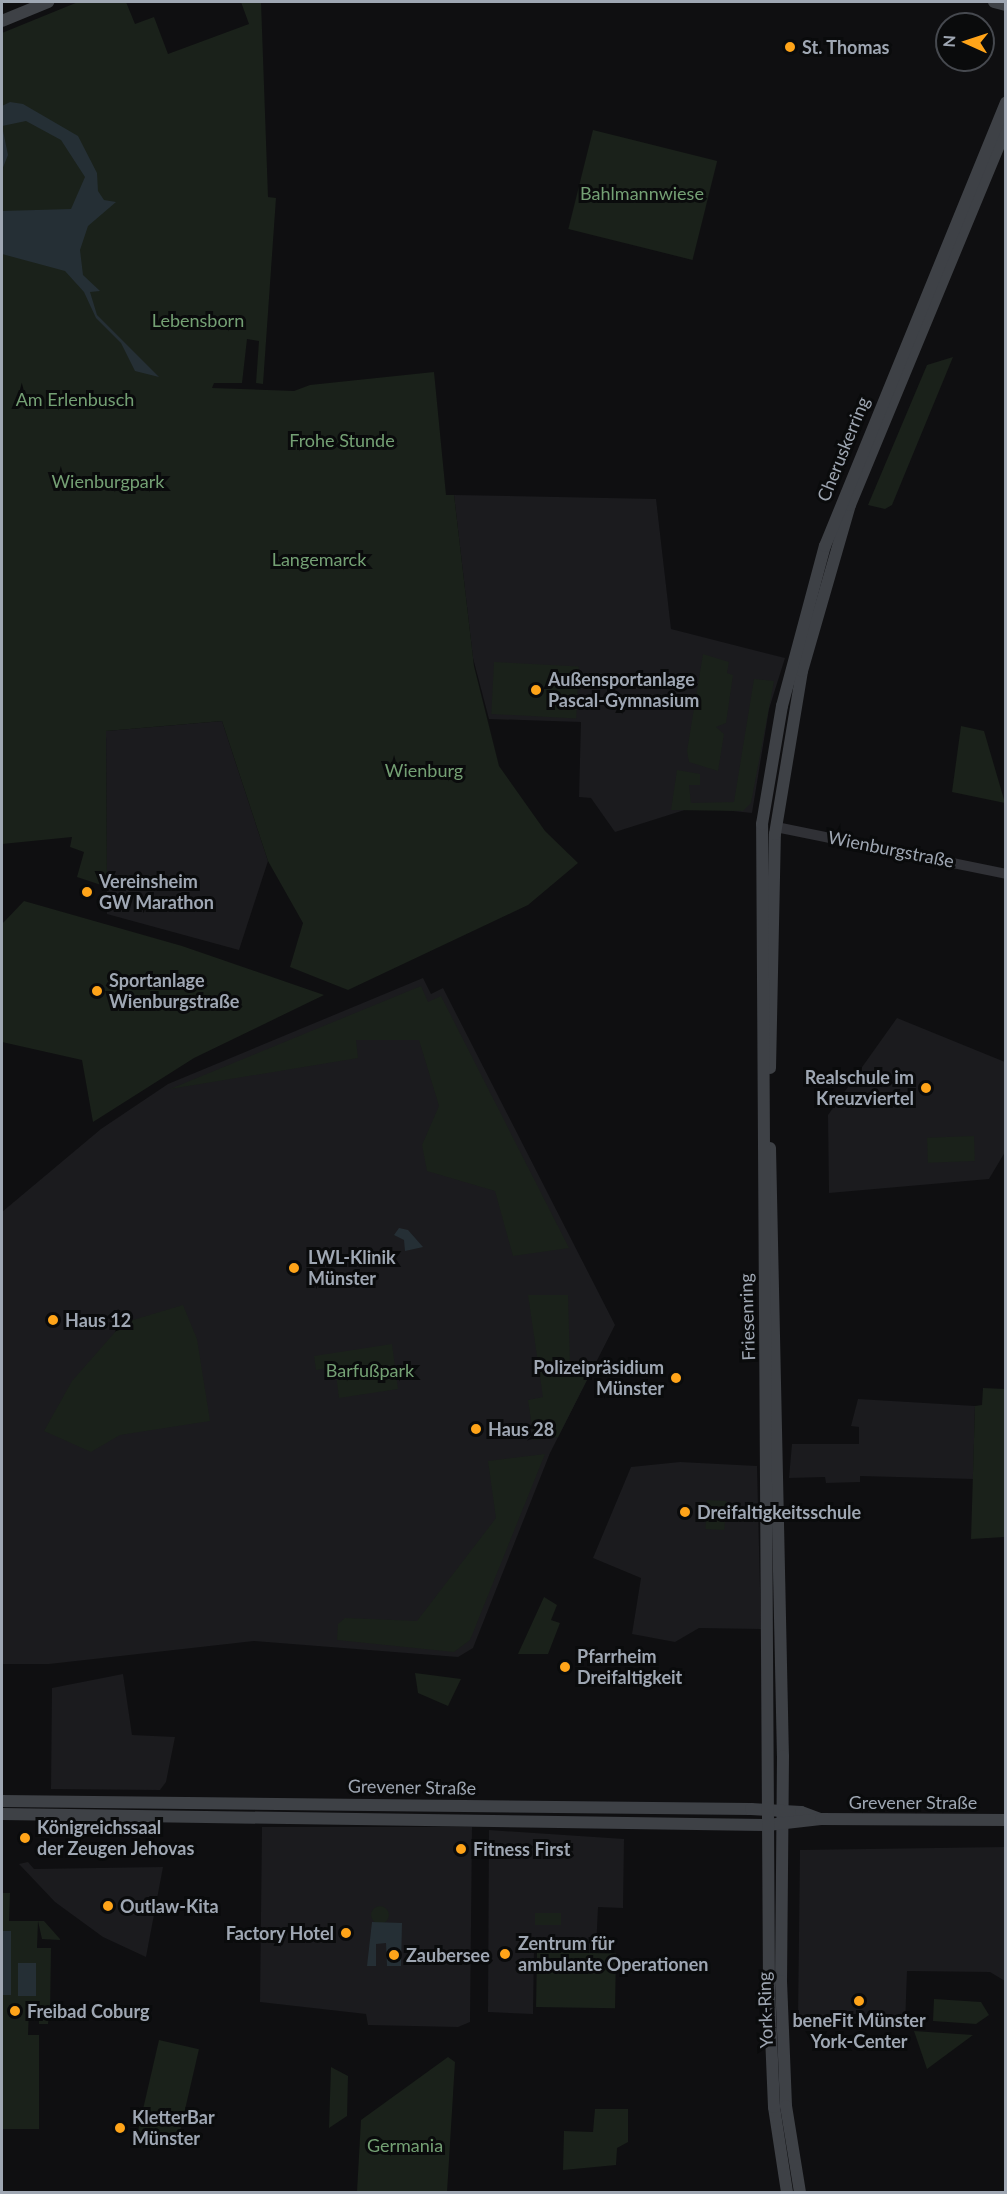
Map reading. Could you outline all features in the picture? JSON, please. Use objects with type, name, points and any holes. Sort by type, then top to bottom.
[{"type":"main road","points":[[2,21],[48,2]]},
{"type":"main road","points":[[994,2],[1005,5]]},
{"type":"main road","name":"Cheruskerring","points":[[762,824],[782,706],[825,546],[1005,103]]},
{"type":"main road","name":"Cheruskerring","points":[[776,827],[800,679],[834,548],[1005,128]]},
{"type":"main road","name":"Friesenring","points":[[762,824],[768,1825]]},
{"type":"main road","name":"Friesenring","points":[[776,827],[769,1130],[783,1825]]},
{"type":"main road","name":"Grevener Straße","points":[[2,1801],[768,1810],[821,1819]]},
{"type":"main road","name":"Grevener Straße","points":[[2,1814],[768,1825],[821,1819],[1005,1820]]},
{"type":"main road","name":"York-Ring","points":[[768,1825],[771,2065],[787,2193]]},
{"type":"main road","name":"York-Ring","points":[[783,1825],[784,2076],[800,2193]]},
{"type":"street","name":"Wienburgstraße","points":[[776,827],[1005,874]]},
{"type":"shaded area","points":[[10,102],[23,104],[78,136],[97,173],[98,191],[104,200],[116,202],[88,226],[80,250],[83,275],[100,291],[90,292],[97,315],[159,377],[135,371],[121,343],[96,318],[84,292],[65,271],[2,254],[2,211],[71,209],[85,177],[61,140],[26,121],[2,126],[2,106]]},
{"type":"shaded area","points":[[2,126],[8,155],[2,170]]},
{"type":"shaded area","points":[[454,495],[656,499],[671,629],[785,658],[769,709],[752,813],[694,807],[615,832],[591,798],[579,797],[581,722],[489,719],[473,658]]},
{"type":"shaded area","points":[[222,721],[268,861],[239,950],[107,914],[106,731]]},
{"type":"shaded area","name":"LWL-Klinik Münster","points":[[423,978],[431,994],[443,988],[615,1325],[550,1453],[473,1648],[458,1657],[254,1641],[49,1664],[2,1664],[2,1212],[101,1129],[168,1084]]},
{"type":"shaded area","name":"Realschule im Kreuzviertel","points":[[897,1018],[1005,1062],[1005,1152],[989,1179],[829,1193],[828,1115]]},
{"type":"shaded area","points":[[399,1228],[408,1230],[423,1247],[405,1251],[404,1240],[394,1235]]},
{"type":"shaded area","points":[[858,1399],[975,1406],[973,1479],[860,1476],[860,1482],[826,1483],[825,1477],[789,1478],[792,1444],[859,1444],[859,1427],[851,1426]]},
{"type":"shaded area","name":"Dreifaltigkeitsschule","points":[[680,1462],[757,1466],[761,1629],[699,1628],[675,1642],[632,1634],[641,1578],[593,1558],[631,1467]]},
{"type":"shaded area","points":[[123,1674],[132,1735],[175,1737],[166,1782],[160,1790],[51,1789],[52,1688]]},
{"type":"shaded area","points":[[262,1827],[472,1827],[470,2022],[458,2027],[368,2025],[366,2014],[260,2002]]},
{"type":"shaded area","points":[[489,1830],[624,1839],[623,1908],[598,1907],[596,1950],[534,1949],[533,2014],[488,2012]]},
{"type":"shaded area","points":[[1005,1847],[1005,1981],[990,1972],[907,1971],[905,2026],[798,2019],[800,1850]]},
{"type":"shaded area","name":"Outlaw-Kita","points":[[28,1862],[34,1869],[163,1867],[146,1957],[103,1937],[55,1902],[19,1864]]},
{"type":"shaded area","name":"Zaubersee","points":[[372,1922],[402,1923],[401,1966],[387,1966],[386,1943],[376,1944],[376,1966],[367,1966]]},
{"type":"shaded area","points":[[2,1931],[11,1931],[11,1995],[2,1995]]},
{"type":"shaded area","points":[[18,1963],[36,1963],[36,1996],[18,1996]]},
{"type":"green space","points":[[78,2],[126,2],[135,24],[154,17],[168,54],[249,24],[241,2],[261,2],[268,197],[276,198],[263,384],[256,383],[259,341],[247,339],[242,383],[214,383],[212,388],[294,391],[310,385],[434,372],[446,495],[454,495],[474,666],[499,766],[545,831],[578,863],[528,905],[348,990],[290,967],[303,923],[268,861],[222,721],[106,731],[107,887],[77,877],[84,852],[70,847],[72,837],[2,844],[2,33]]},
{"type":"green space","name":"Bahlmannwiese","points":[[593,130],[717,161],[693,260],[568,229]]},
{"type":"green space","points":[[953,357],[892,505],[885,509],[868,505],[927,365]]},
{"type":"green space","points":[[703,654],[729,662],[727,673],[733,675],[726,723],[716,727],[724,734],[718,771],[689,762],[687,751]]},
{"type":"green space","name":"Außensportanlage Pascal-Gymnasium","points":[[494,662],[579,666],[576,718],[491,714]]},
{"type":"green space","points":[[754,679],[774,681],[751,803],[743,811],[671,810],[677,770],[700,774],[700,785],[689,785],[691,803],[734,802]]},
{"type":"green space","points":[[961,726],[984,731],[1005,803],[952,792]]},
{"type":"green space","name":"Sportanlage Wienburgstraße","points":[[24,901],[182,946],[324,995],[194,1058],[93,1122],[82,1060],[2,1042],[2,924]]},
{"type":"green space","points":[[421,986],[428,1002],[441,996],[569,1248],[513,1256],[495,1191],[427,1171],[422,1145],[439,1106],[419,1040],[356,1040],[358,1058],[170,1089]]},
{"type":"green space","points":[[974,1136],[975,1161],[928,1163],[927,1138]]},
{"type":"green space","points":[[528,1295],[568,1295],[570,1364],[595,1364],[558,1437],[534,1440],[528,1400],[543,1397]]},
{"type":"green space","points":[[183,1305],[197,1339],[210,1421],[120,1435],[91,1452],[44,1431],[72,1381],[123,1323]]},
{"type":"green space","name":"Barfußpark","points":[[392,1344],[398,1389],[339,1398],[335,1367],[316,1370],[314,1356]]},
{"type":"green space","points":[[983,1388],[1005,1389],[1005,1537],[971,1539],[975,1406],[982,1405]]},
{"type":"green space","points":[[545,1454],[470,1640],[454,1652],[337,1640],[338,1624],[345,1618],[417,1621],[496,1518],[488,1461]]},
{"type":"green space","points":[[707,1500],[726,1501],[724,1530],[705,1529]]},
{"type":"green space","points":[[544,1597],[557,1605],[551,1620],[560,1623],[548,1654],[518,1654]]},
{"type":"green space","points":[[415,1673],[461,1679],[448,1706],[418,1693]]},
{"type":"green space","name":"Freibad Coburg","points":[[2,1893],[10,1893],[9,1921],[38,1921],[37,1948],[51,1948],[48,2024],[39,2024],[39,2009],[29,2009],[28,2035],[39,2035],[39,2129],[2,2129],[2,1995],[10,1995],[11,1931],[2,1931]]},
{"type":"green space","points":[[380,1906],[386,1909],[389,1915],[386,1921],[380,1924],[374,1921],[371,1915],[374,1909]]},
{"type":"green space","points":[[535,1913],[561,1913],[561,1925],[535,1925]]},
{"type":"green space","points":[[38,1921],[44,1921],[60,1939],[42,1939]]},
{"type":"green space","points":[[537,1952],[616,1953],[615,2008],[536,2007]]},
{"type":"green space","points":[[934,1999],[981,2002],[989,2015],[976,2024],[933,2021]]},
{"type":"green space","points":[[914,2031],[973,2035],[927,2069]]},
{"type":"green space","points":[[159,2040],[199,2049],[176,2149],[136,2139]]},
{"type":"green space","name":"Germania","points":[[448,2057],[455,2062],[447,2192],[357,2192],[361,2120]]},
{"type":"green space","points":[[331,2067],[348,2076],[347,2116],[329,2128]]},
{"type":"green space","points":[[595,2109],[628,2109],[628,2142],[617,2148],[616,2165],[563,2170],[564,2131],[593,2132]]},
{"type":"place","name":"St. Thomas","points":[[790,47]]},
{"type":"place","name":"Außensportanlage Pascal-Gymnasium","points":[[536,690]]},
{"type":"place","name":"Vereinsheim GW Marathon","points":[[87,892]]},
{"type":"place","name":"Sportanlage Wienburgstraße","points":[[97,991]]},
{"type":"place","name":"Realschule im Kreuzviertel","points":[[926,1088]]},
{"type":"place","name":"LWL-Klinik Münster","points":[[294,1268]]},
{"type":"place","name":"Haus 12","points":[[53,1320]]},
{"type":"place","name":"Polizeipräsidium Münster","points":[[676,1378]]},
{"type":"place","name":"Haus 28","points":[[476,1429]]},
{"type":"place","name":"Dreifaltigkeitsschule","points":[[685,1512]]},
{"type":"place","name":"Pfarrheim Dreifaltigkeit","points":[[565,1667]]},
{"type":"place","name":"Königreichssaal der Zeugen Jehovas","points":[[25,1838]]},
{"type":"place","name":"Fitness First","points":[[461,1849]]},
{"type":"place","name":"Outlaw-Kita","points":[[108,1906]]},
{"type":"place","name":"Factory Hotel","points":[[346,1933]]},
{"type":"place","name":"Zentrum für ambulante Operationen","points":[[505,1954]]},
{"type":"place","name":"Zaubersee","points":[[394,1955]]},
{"type":"place","name":"beneFit Münster York-Center","points":[[859,2001]]},
{"type":"place","name":"Freibad Coburg","points":[[15,2011]]},
{"type":"place","name":"KletterBar Münster","points":[[120,2128]]},
{"type":"park label","name":"Lebensborn","points":[[198,320]]},
{"type":"park label","name":"Am Erlenbusch","points":[[75,399]]},
{"type":"park label","name":"Frohe Stunde","points":[[342,440]]},
{"type":"park label","name":"Wienburgpark","points":[[108,481]]},
{"type":"park label","name":"Langemarck","points":[[319,559]]},
{"type":"park label","name":"Wienburg","points":[[424,770]]}]
